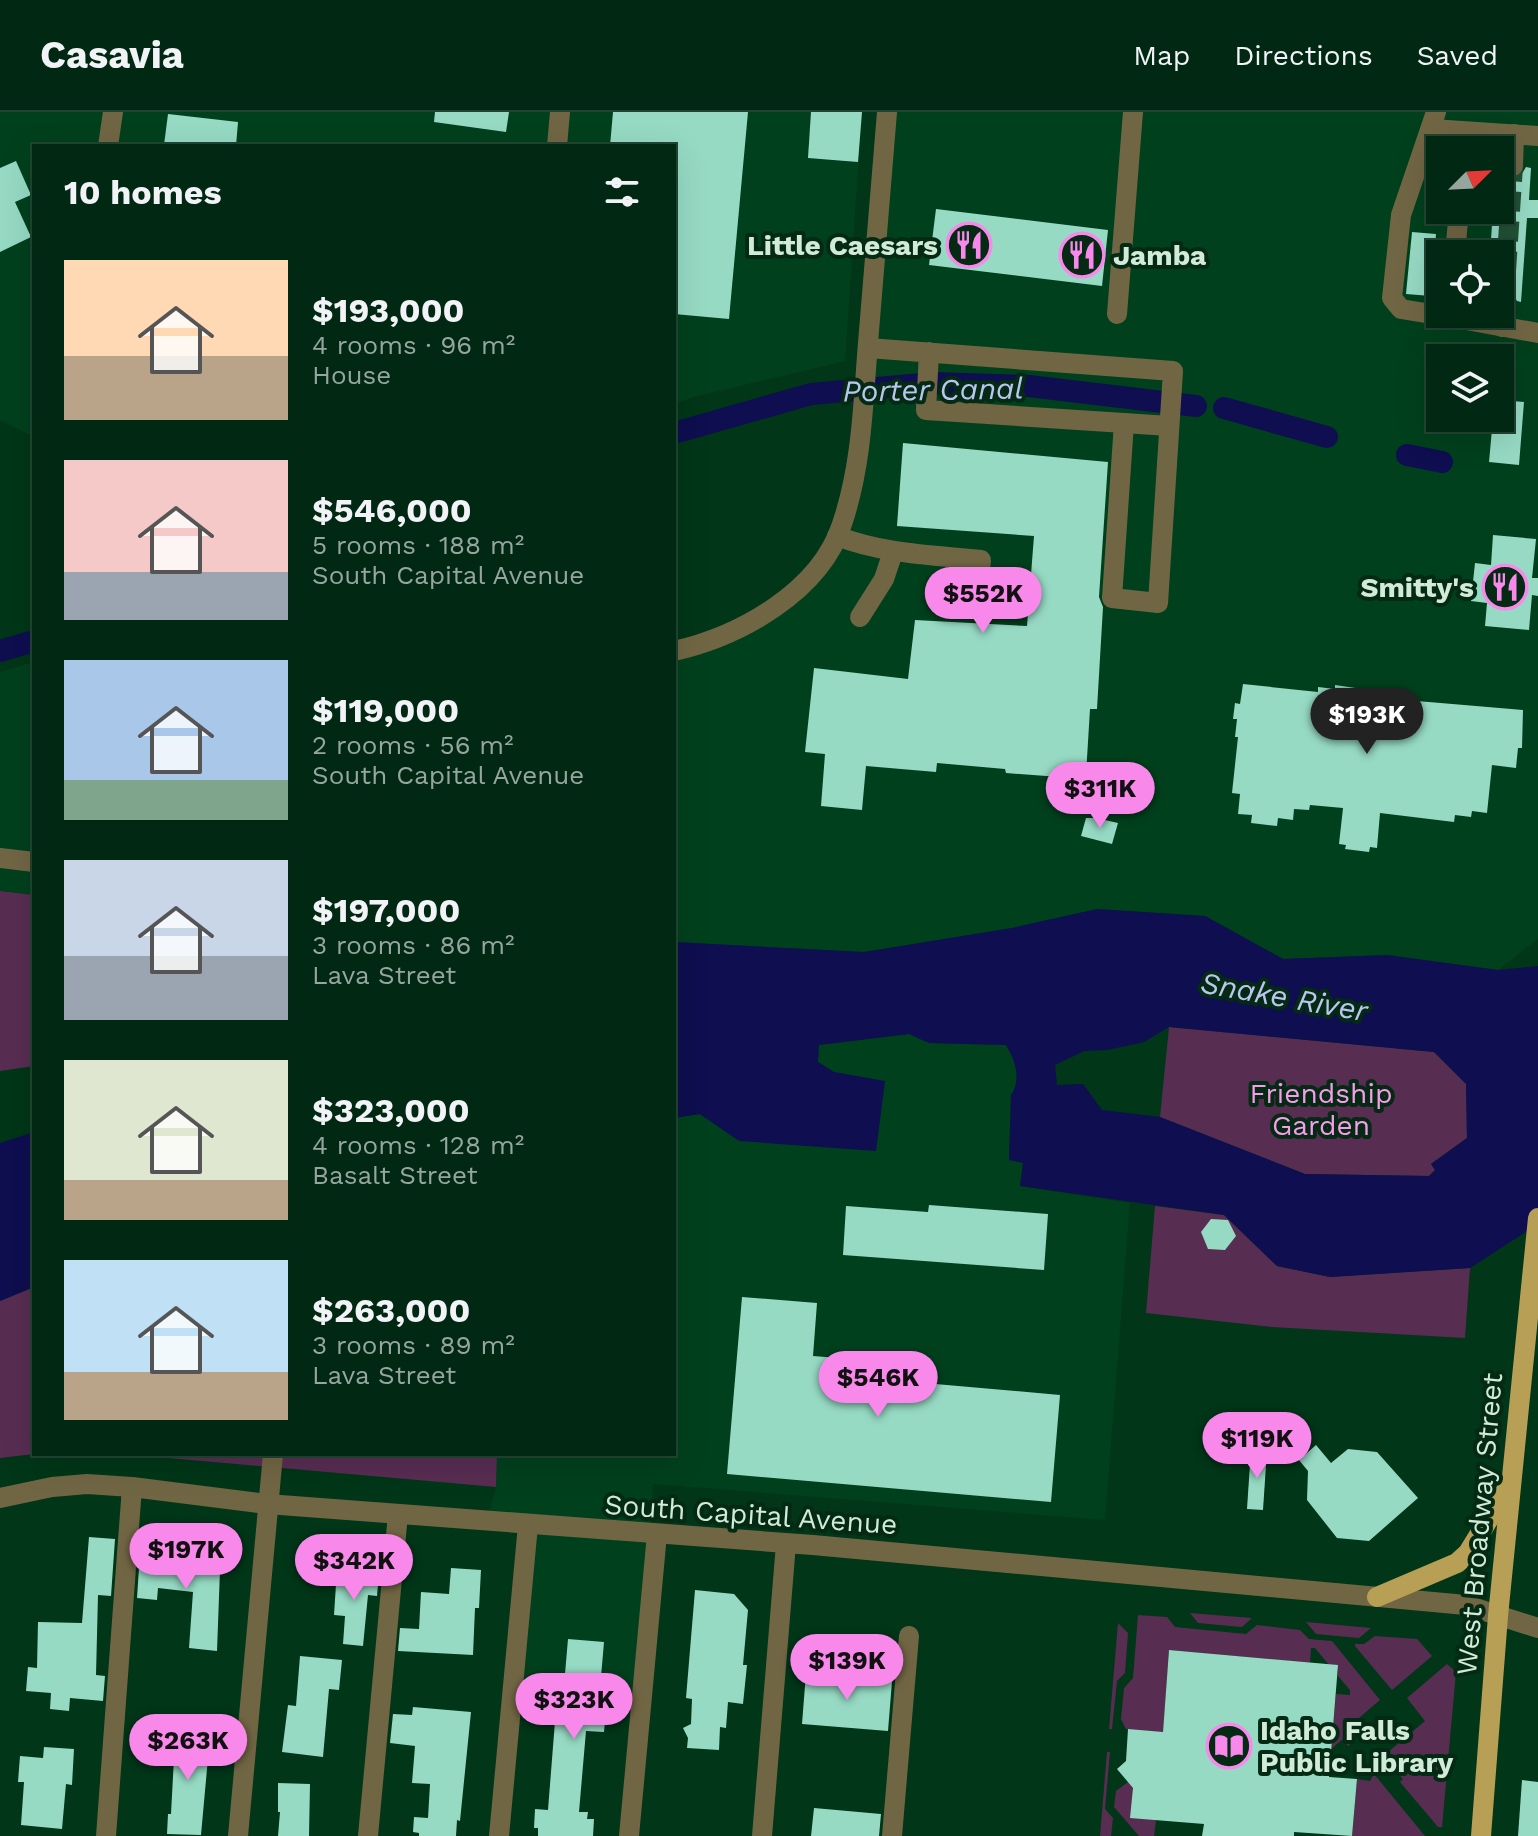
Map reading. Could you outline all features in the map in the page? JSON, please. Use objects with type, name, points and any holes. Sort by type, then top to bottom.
[{"type":"main road","name":"West Broadway Street","points":[[1481,1836],[1498,1616],[1537,1230]]},
{"type":"main road","points":[[1377,1597],[1449,1568],[1461,1560],[1511,1482]]},
{"type":"street","points":[[108,144],[113,112]]},
{"type":"street","points":[[557,144],[560,112]]},
{"type":"street","points":[[676,650],[752,623],[791,596],[822,561],[842,527],[856,470],[864,413],[887,112]]},
{"type":"street","points":[[1117,314],[1133,112]]},
{"type":"street","points":[[1426,312],[1401,309],[1392,298],[1401,215],[1434,120],[1457,136]]},
{"type":"street","points":[[1500,136],[1538,136]]},
{"type":"street","points":[[1508,328],[1538,333]]},
{"type":"street","points":[[867,355],[929,352],[1173,371],[1158,603],[1112,598],[1124,423]]},
{"type":"street","points":[[929,352],[926,410],[1169,426]]},
{"type":"street","points":[[837,536],[893,552],[981,560],[977,604]]},
{"type":"street","points":[[860,617],[884,579],[893,552]]},
{"type":"street","points":[[0,858],[32,862]]},
{"type":"street","points":[[238,1836],[273,1456]]},
{"type":"street","name":"South Capital Avenue","points":[[0,1499],[52,1487],[87,1484],[132,1487],[267,1504],[786,1544],[1466,1605],[1538,1628]]},
{"type":"street","points":[[106,1836],[132,1487]]},
{"type":"street","points":[[368,1836],[398,1514]]},
{"type":"street","points":[[499,1836],[528,1525]]},
{"type":"street","points":[[629,1836],[657,1534]]},
{"type":"street","points":[[762,1836],[786,1544]]},
{"type":"street","points":[[892,1836],[909,1636]]},
{"type":"shaded area","points":[[0,112],[862,112],[845,361],[676,403],[676,144],[32,144],[32,436],[0,420]]},
{"type":"shaded area","points":[[890,112],[1538,112],[1538,939],[1498,970],[1387,955],[1283,959],[1205,916],[1097,909],[1012,928],[864,952],[676,942],[676,650],[791,596],[842,527]]},
{"type":"shaded area","points":[[32,663],[32,895],[0,891],[0,672]]},
{"type":"shaded area","points":[[909,1034],[929,1043],[1006,1045],[1015,1060],[1017,1087],[1011,1095],[1009,1159],[1023,1163],[1020,1186],[1130,1203],[1105,1520],[653,1484],[642,1693],[514,1678],[528,1525],[487,1522],[496,1487],[497,1456],[676,1456],[676,1118],[700,1114],[739,1141],[856,1077],[834,1072],[818,1062],[819,1045]]},
{"type":"green space","points":[[0,891],[32,895],[32,1066],[0,1071]]},
{"type":"green space","name":"Friendship Garden","points":[[1169,1027],[1434,1052],[1466,1084],[1467,1138],[1431,1164],[1435,1170],[1429,1176],[1305,1174],[1160,1117]]},
{"type":"green space","points":[[1155,1206],[1224,1215],[1277,1266],[1330,1277],[1470,1268],[1465,1338],[1272,1327],[1146,1313]]},
{"type":"green space","points":[[32,1288],[32,1454],[0,1458],[0,1301]]},
{"type":"green space","points":[[146,1456],[497,1456],[496,1487]]},
{"type":"green space","points":[[1190,1613],[1252,1618],[1242,1627],[1198,1623]]},
{"type":"green space","points":[[1138,1615],[1167,1617],[1175,1627],[1246,1634],[1257,1625],[1300,1630],[1309,1639],[1332,1641],[1380,1700],[1346,1729],[1355,1740],[1348,1746],[1343,1739],[1331,1749],[1336,1694],[1350,1695],[1350,1690],[1338,1676],[1338,1665],[1329,1665],[1315,1648],[1311,1648],[1310,1663],[1169,1650],[1163,1734],[1126,1729],[1121,1719],[1124,1688],[1133,1678]]},
{"type":"green space","points":[[1306,1622],[1371,1628],[1359,1638],[1316,1634]]},
{"type":"green space","points":[[1118,1623],[1128,1633],[1125,1673],[1117,1681],[1112,1729],[1109,1729]]},
{"type":"green space","points":[[1375,1636],[1417,1639],[1432,1656],[1392,1690],[1355,1646]]},
{"type":"green space","points":[[1447,1664],[1456,1672],[1442,1827],[1438,1827],[1400,1782],[1403,1779],[1381,1758],[1425,1721],[1407,1698]]},
{"type":"green space","points":[[1107,1752],[1110,1752],[1105,1809],[1113,1818],[1111,1836],[1100,1836]]},
{"type":"green space","points":[[1374,1774],[1425,1836],[1352,1836],[1357,1779],[1370,1781]]},
{"type":"green space","points":[[1128,1782],[1134,1783],[1156,1820],[1154,1836],[1139,1836],[1114,1807],[1116,1791]]},
{"type":"water","name":"Snake River","points":[[1097,909],[1205,916],[1283,959],[1387,955],[1498,970],[1538,966],[1538,1224],[1470,1268],[1330,1277],[1277,1266],[1224,1215],[1020,1186],[1023,1163],[1009,1160],[1011,1095],[1017,1076],[1006,1045],[929,1043],[909,1034],[819,1045],[818,1062],[834,1072],[885,1081],[876,1151],[739,1141],[700,1114],[676,1118],[676,942],[864,952],[1012,928]],"holes":[[[1169,1027],[1434,1052],[1466,1084],[1467,1138],[1431,1164],[1435,1170],[1429,1176],[1305,1174],[1160,1117],[1102,1110],[1083,1084],[1057,1085],[1055,1065],[1084,1051],[1107,1050],[1144,1042]]]},
{"type":"water","points":[[32,1133],[32,1288],[0,1301],[0,1143]]},
{"type":"building","points":[[435,112],[509,112],[506,132],[434,122]]},
{"type":"building","points":[[613,112],[748,112],[729,319],[676,314],[676,144],[610,144]]},
{"type":"building","points":[[811,112],[862,112],[858,162],[808,158]]},
{"type":"building","points":[[168,114],[238,122],[236,144],[164,144]]},
{"type":"building","points":[[16,161],[31,195],[15,202],[31,237],[0,252],[0,168]]},
{"type":"building","points":[[1526,167],[1531,168],[1529,200],[1538,200],[1538,218],[1527,218],[1521,302],[1514,296],[1514,240],[1491,240],[1492,224],[1514,224],[1514,178],[1520,177]]},
{"type":"building","points":[[936,209],[1108,230],[1102,286],[929,265]]},
{"type":"building","points":[[1412,232],[1436,234],[1436,240],[1426,240],[1426,296],[1406,294]]},
{"type":"building","points":[[1514,401],[1524,402],[1519,465],[1489,462],[1492,432],[1514,432]]},
{"type":"building","points":[[903,443],[1108,462],[1099,597],[1103,607],[1097,709],[1090,709],[1086,775],[1061,773],[1060,777],[1006,773],[1005,769],[937,763],[936,772],[866,766],[862,810],[821,806],[825,754],[805,752],[814,668],[908,679],[915,620],[1027,626],[1034,536],[897,526]]},
{"type":"building","name":"Smitty's","points":[[1493,535],[1536,539],[1532,578],[1538,578],[1538,596],[1532,595],[1529,630],[1485,626],[1487,603],[1471,601],[1475,563],[1491,565]]},
{"type":"building","points":[[1243,684],[1318,692],[1318,687],[1335,689],[1335,685],[1417,697],[1417,701],[1523,710],[1522,748],[1518,748],[1516,768],[1492,765],[1487,813],[1472,811],[1471,817],[1455,815],[1454,822],[1380,813],[1377,848],[1370,847],[1369,852],[1345,849],[1346,845],[1339,844],[1343,808],[1310,805],[1309,810],[1294,809],[1293,820],[1278,818],[1277,826],[1251,823],[1252,815],[1238,814],[1240,794],[1232,793],[1238,737],[1235,737],[1237,719],[1233,719],[1235,703],[1240,704]]},
{"type":"building","points":[[1086,818],[1118,823],[1112,844],[1081,836]]},
{"type":"building","points":[[929,1205],[1048,1214],[1044,1270],[843,1255],[846,1206],[928,1212]]},
{"type":"building","points":[[1211,1219],[1228,1220],[1236,1236],[1225,1250],[1208,1249],[1201,1232]]},
{"type":"building","points":[[742,1297],[817,1303],[813,1356],[925,1365],[924,1383],[1060,1395],[1051,1502],[727,1474]]},
{"type":"building","points":[[1316,1445],[1331,1463],[1348,1449],[1377,1452],[1418,1498],[1369,1541],[1337,1538],[1307,1500],[1308,1471],[1299,1460]]},
{"type":"building","points":[[1251,1449],[1267,1450],[1263,1510],[1247,1509]]},
{"type":"building","points":[[89,1537],[115,1539],[111,1596],[98,1595],[96,1675],[105,1676],[103,1701],[70,1698],[69,1711],[50,1709],[51,1693],[26,1691],[28,1667],[37,1668],[38,1622],[82,1623]]},
{"type":"building","points":[[140,1553],[215,1559],[214,1569],[220,1570],[217,1651],[189,1648],[193,1592],[158,1588],[157,1600],[137,1598]]},
{"type":"building","points":[[451,1568],[481,1570],[479,1608],[475,1608],[473,1655],[398,1651],[400,1628],[419,1629],[421,1592],[449,1594]]},
{"type":"building","points":[[337,1569],[379,1573],[377,1596],[368,1595],[363,1646],[343,1644],[345,1616],[334,1615]]},
{"type":"building","points":[[695,1590],[734,1594],[748,1610],[743,1704],[728,1702],[726,1728],[720,1727],[719,1750],[687,1748],[688,1738],[683,1728],[691,1724],[692,1699],[686,1698]]},
{"type":"building","points":[[568,1639],[604,1642],[599,1700],[607,1701],[604,1732],[586,1731],[579,1812],[588,1812],[587,1819],[594,1819],[593,1836],[538,1836],[538,1828],[534,1828],[535,1809],[548,1810],[557,1696],[563,1697]]},
{"type":"building","name":"Idaho Falls Public Library","points":[[1169,1650],[1338,1665],[1329,1777],[1357,1779],[1352,1836],[1294,1832],[1294,1836],[1202,1836],[1204,1824],[1130,1818],[1133,1788],[1117,1769],[1126,1761],[1128,1729],[1163,1732]]},
{"type":"building","points":[[300,1656],[342,1660],[339,1690],[329,1689],[323,1757],[282,1752],[288,1705],[296,1706]]},
{"type":"building","points":[[806,1673],[892,1681],[888,1731],[802,1724]]},
{"type":"building","points":[[413,1707],[471,1712],[456,1836],[419,1836],[419,1833],[413,1832],[414,1817],[428,1818],[430,1784],[412,1783],[415,1746],[390,1743],[393,1714],[412,1715]]},
{"type":"building","points":[[168,1733],[210,1736],[201,1835],[167,1834],[174,1758],[166,1757]]},
{"type":"building","points":[[44,1747],[74,1749],[72,1785],[66,1784],[62,1829],[21,1825],[24,1782],[18,1782],[20,1756],[43,1758]]},
{"type":"building","points":[[1522,1780],[1538,1782],[1538,1836],[1518,1836]]},
{"type":"building","points":[[278,1783],[310,1784],[309,1836],[278,1836]]},
{"type":"building","points":[[814,1808],[881,1814],[879,1836],[811,1836]]},
{"type":"waterway","name":"Porter Canal","points":[[676,432],[811,394],[933,383],[1029,386],[1196,406]]},
{"type":"waterway","name":"Porter Canal","points":[[1224,408],[1327,437]]},
{"type":"waterway","name":"Porter Canal","points":[[1407,455],[1442,462]]},
{"type":"waterway","name":"Porter Canal","points":[[0,651],[32,642]]},
{"type":"tunnel","points":[[1508,240],[1509,224]]},
{"type":"place","name":"Little Caesars","points":[[969,245]]},
{"type":"place","name":"Jamba","points":[[1082,255]]},
{"type":"place","name":"Smitty's","points":[[1505,587]]},
{"type":"place","name":"Idaho Falls Public Library","points":[[1229,1746]]}]
